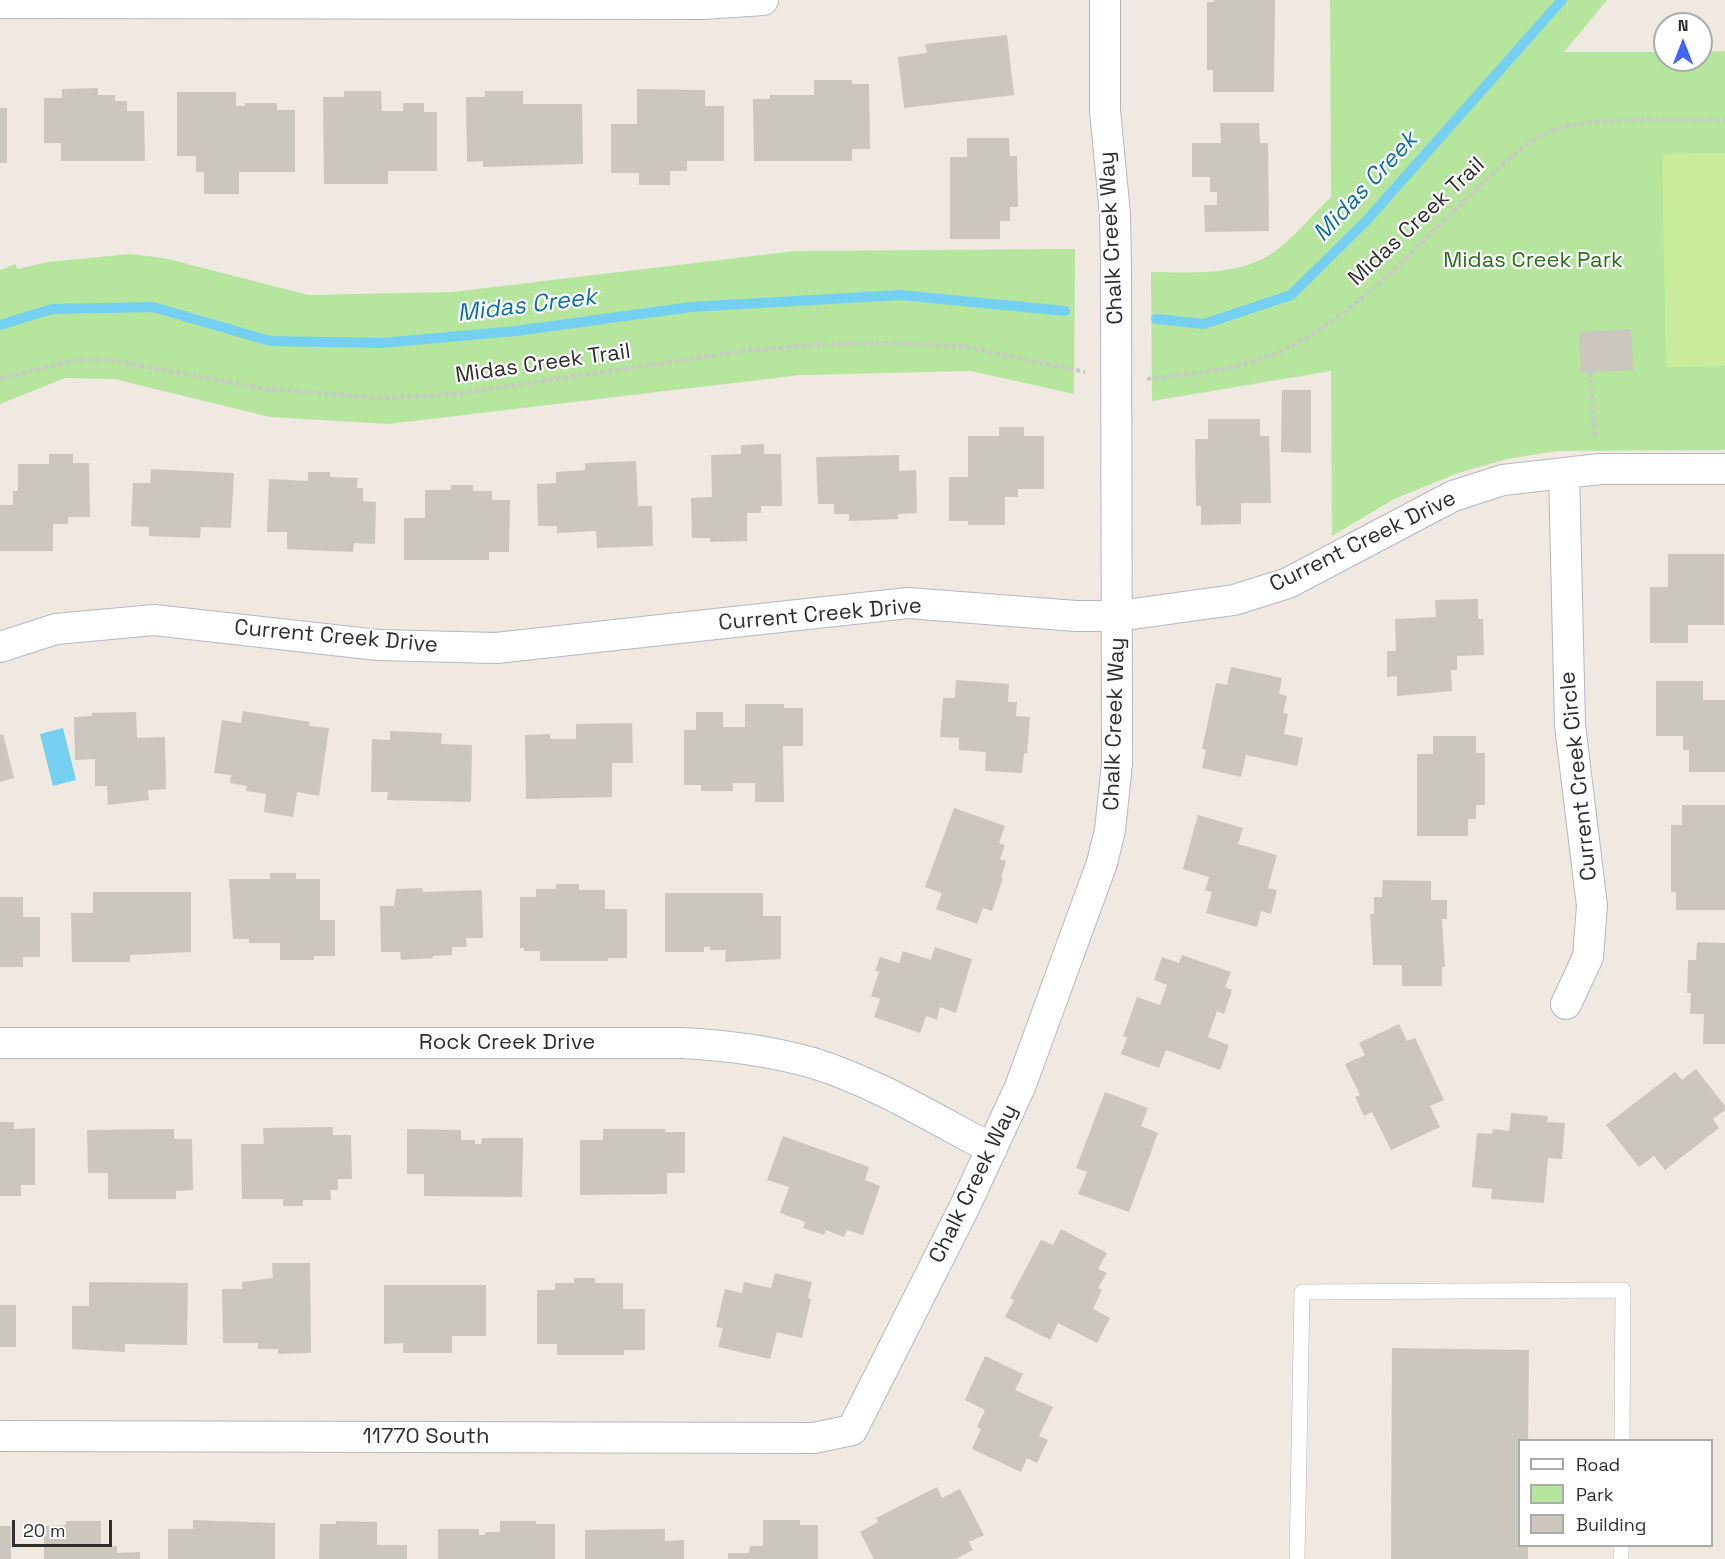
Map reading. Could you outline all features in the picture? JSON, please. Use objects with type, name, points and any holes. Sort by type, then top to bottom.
[{"type":"street","points":[[0,3],[703,4],[763,0]]},
{"type":"street","name":"Chalk Creek Way","points":[[852,1430],[992,1149],[1020,1087],[1102,863],[1110,830],[1117,764],[1116,266],[1115,214],[1105,111],[1105,0]]},
{"type":"street","name":"Current Creek Drive","points":[[0,647],[56,629],[154,620],[378,645],[496,648],[908,603],[1076,616],[1118,616],[1234,600],[1288,583],[1453,496],[1503,480],[1600,469],[1725,469]]},
{"type":"street","name":"Current Creek Circle","points":[[1564,473],[1567,513],[1570,725],[1592,906],[1588,957],[1566,1004]]},
{"type":"street","name":"Rock Creek Drive","points":[[0,1042],[681,1042],[726,1045],[814,1064],[857,1080],[992,1149]]},
{"type":"street","name":"11770 South","points":[[0,1436],[814,1437],[852,1430]]},
{"type":"lane","points":[[1297,1559],[1302,1292],[1623,1290],[1622,1439]]},
{"type":"path","name":"Midas Creek Trail","points":[[0,379],[74,360],[111,360],[265,388],[383,398],[454,394],[744,351],[811,345],[883,343],[972,348],[1115,372],[1207,371],[1255,361],[1324,327],[1413,250],[1500,167],[1527,145],[1560,127],[1617,122],[1725,120]]},
{"type":"path","points":[[1590,372],[1595,447]]},
{"type":"green space","name":"Midas Creek Park","points":[[1330,0],[1607,0],[1564,52],[1653,52],[1653,72],[1713,72],[1713,52],[1725,51],[1725,450],[1557,451],[1507,459],[1458,473],[1394,499],[1332,536],[1331,371],[1152,401],[1151,272],[1214,271],[1245,266],[1260,260],[1289,240],[1331,197]]},
{"type":"green space","points":[[1725,153],[1725,366],[1666,367],[1662,154]]},
{"type":"green space","points":[[1075,249],[1074,394],[971,371],[801,375],[388,424],[270,417],[114,379],[65,378],[0,404],[0,270],[16,264],[17,269],[48,262],[130,254],[164,258],[309,295],[452,292],[795,251]]},
{"type":"water","points":[[63,728],[76,780],[53,786],[40,734]]},
{"type":"building","points":[[1214,0],[1275,0],[1274,92],[1213,92],[1213,70],[1207,70],[1207,2],[1214,2]]},
{"type":"building","points":[[1007,35],[1014,95],[904,108],[898,57],[927,53],[925,44]]},
{"type":"building","points":[[814,80],[852,80],[852,84],[869,84],[870,149],[852,149],[852,161],[754,161],[753,99],[770,99],[770,95],[814,95]]},
{"type":"building","points":[[98,88],[98,95],[115,95],[115,101],[127,101],[127,111],[144,111],[145,161],[61,161],[61,143],[44,143],[44,98],[62,98],[62,89]]},
{"type":"building","points":[[637,89],[705,90],[705,106],[724,106],[724,161],[687,161],[687,171],[670,171],[670,185],[639,185],[639,173],[611,173],[611,124],[637,124]]},
{"type":"building","points":[[344,91],[381,91],[382,111],[403,111],[403,103],[424,103],[424,112],[437,112],[437,171],[388,171],[388,184],[324,184],[323,97],[344,97]]},
{"type":"building","points":[[485,91],[523,91],[523,104],[582,104],[583,164],[483,167],[483,161],[467,162],[466,97],[485,97]]},
{"type":"building","points":[[177,92],[236,92],[236,106],[245,106],[245,103],[277,103],[277,110],[295,110],[295,172],[239,172],[239,194],[204,194],[204,172],[196,172],[196,156],[177,156]]},
{"type":"building","points":[[0,108],[7,108],[7,163],[0,163]]},
{"type":"building","points":[[1220,123],[1259,123],[1260,143],[1268,143],[1269,231],[1205,232],[1204,205],[1217,205],[1217,192],[1210,192],[1210,177],[1192,177],[1192,143],[1221,143]]},
{"type":"building","points":[[967,138],[1009,138],[1010,156],[1017,156],[1018,207],[1010,207],[1010,221],[1000,221],[1000,239],[950,239],[950,157],[967,157]]},
{"type":"building","points":[[1631,329],[1633,370],[1581,373],[1579,332]]},
{"type":"building","points":[[1282,390],[1311,390],[1311,453],[1281,452]]},
{"type":"building","points":[[1208,419],[1260,419],[1260,436],[1269,436],[1271,503],[1241,503],[1241,524],[1201,525],[1201,506],[1196,506],[1195,439],[1208,439]]},
{"type":"building","points":[[999,427],[1024,427],[1024,436],[1044,436],[1044,489],[1018,489],[1018,497],[1005,497],[1005,525],[968,525],[968,521],[949,521],[949,477],[968,477],[968,436],[999,436]]},
{"type":"building","points":[[764,444],[764,454],[781,454],[782,506],[761,506],[761,513],[747,513],[747,541],[710,542],[710,538],[692,538],[691,498],[712,497],[711,455],[741,454],[741,445]]},
{"type":"building","points":[[49,454],[73,454],[73,463],[89,463],[90,517],[68,517],[68,524],[53,524],[53,551],[0,551],[0,505],[13,505],[13,491],[18,491],[18,464],[49,464]]},
{"type":"building","points":[[899,455],[899,471],[916,470],[917,513],[898,514],[898,519],[849,521],[849,514],[834,514],[834,504],[818,504],[816,457]]},
{"type":"building","points":[[636,461],[638,506],[652,506],[653,546],[597,548],[596,531],[557,533],[557,526],[538,526],[537,484],[556,483],[556,472],[585,470],[585,463]]},
{"type":"building","points":[[151,469],[234,473],[231,528],[201,527],[200,538],[149,536],[149,527],[131,526],[133,483],[150,483]]},
{"type":"building","points":[[308,472],[330,472],[330,477],[358,478],[357,488],[363,488],[363,501],[376,502],[375,544],[354,543],[353,552],[287,549],[287,532],[267,532],[269,479],[308,481]]},
{"type":"building","points":[[451,485],[473,485],[473,491],[492,491],[492,500],[510,500],[509,552],[489,552],[489,560],[404,560],[404,518],[425,518],[425,490],[451,490]]},
{"type":"building","points":[[1668,554],[1724,554],[1724,625],[1688,625],[1688,643],[1650,643],[1650,587],[1668,587]]},
{"type":"building","points":[[1478,599],[1478,619],[1483,619],[1484,655],[1457,656],[1457,670],[1451,670],[1452,691],[1397,696],[1397,676],[1387,677],[1387,651],[1396,651],[1395,619],[1436,617],[1435,600]]},
{"type":"building","points":[[1231,667],[1282,678],[1279,694],[1287,696],[1283,713],[1288,714],[1284,734],[1303,738],[1297,766],[1246,755],[1241,777],[1202,768],[1206,750],[1202,749],[1216,683],[1227,685]]},
{"type":"building","points":[[956,680],[1009,684],[1008,702],[1017,702],[1016,716],[1030,717],[1027,754],[1024,753],[1022,773],[985,771],[986,752],[959,750],[959,738],[940,737],[943,698],[955,698]]},
{"type":"building","points":[[1656,681],[1703,681],[1703,700],[1725,700],[1725,772],[1689,772],[1689,750],[1683,750],[1683,736],[1656,736]]},
{"type":"building","points":[[745,704],[784,704],[784,708],[803,708],[803,746],[783,746],[784,802],[755,802],[755,783],[733,783],[733,791],[701,791],[701,785],[684,785],[684,730],[696,730],[696,712],[723,712],[723,727],[745,727]]},
{"type":"building","points":[[243,711],[310,722],[309,726],[329,728],[319,796],[297,792],[293,817],[264,812],[266,794],[246,791],[247,786],[230,783],[231,775],[214,773],[222,720],[241,723]]},
{"type":"building","points":[[136,712],[137,738],[165,737],[166,789],[148,790],[149,800],[108,805],[107,786],[95,786],[95,759],[75,760],[74,717],[92,716],[92,713]]},
{"type":"building","points":[[632,723],[633,763],[612,763],[612,797],[526,799],[525,735],[550,734],[550,739],[576,739],[576,724]]},
{"type":"building","points":[[390,731],[442,733],[441,744],[472,745],[471,802],[387,800],[388,792],[371,792],[372,739],[390,740]]},
{"type":"building","points":[[3,734],[14,778],[0,782],[0,735]]},
{"type":"building","points":[[1433,736],[1476,736],[1476,753],[1485,753],[1485,805],[1476,805],[1476,819],[1468,819],[1468,836],[1417,836],[1417,754],[1433,754]]},
{"type":"building","points":[[1682,805],[1725,805],[1725,910],[1676,910],[1676,892],[1671,892],[1671,825],[1682,825]]},
{"type":"building","points":[[954,808],[1005,826],[999,843],[1005,845],[1000,859],[1006,861],[1001,878],[1003,878],[992,911],[983,908],[977,924],[936,909],[942,893],[925,887]]},
{"type":"building","points":[[1198,815],[1243,828],[1238,844],[1277,855],[1268,888],[1277,890],[1271,914],[1261,911],[1257,927],[1206,913],[1212,892],[1205,890],[1209,877],[1183,869]]},
{"type":"building","points":[[270,873],[296,873],[296,879],[320,879],[320,920],[335,920],[335,956],[314,956],[314,960],[280,960],[280,943],[249,943],[249,939],[233,939],[229,879],[270,879]]},
{"type":"building","points":[[1383,880],[1431,881],[1431,900],[1447,900],[1447,919],[1442,919],[1445,967],[1442,967],[1442,986],[1402,986],[1402,965],[1373,965],[1370,914],[1374,914],[1374,897],[1382,897]]},
{"type":"building","points":[[556,884],[579,884],[579,890],[605,890],[605,909],[627,909],[627,958],[608,958],[608,961],[540,961],[540,951],[524,951],[524,948],[520,948],[520,897],[536,897],[536,889],[556,889]]},
{"type":"building","points":[[422,888],[423,892],[482,890],[483,938],[466,938],[467,947],[452,947],[452,955],[433,956],[433,958],[401,960],[400,952],[381,952],[380,906],[394,906],[396,889]]},
{"type":"building","points":[[93,892],[191,892],[191,952],[130,955],[130,962],[72,962],[71,913],[93,913]]},
{"type":"building","points":[[665,893],[763,893],[763,916],[781,916],[781,959],[725,962],[726,950],[710,950],[710,947],[704,947],[704,952],[665,952]]},
{"type":"building","points":[[0,897],[23,897],[23,917],[40,917],[40,957],[23,957],[23,967],[0,967]]},
{"type":"building","points":[[1697,942],[1725,943],[1725,1044],[1703,1044],[1704,1014],[1690,1014],[1691,993],[1687,993],[1688,960],[1696,960]]},
{"type":"building","points":[[935,947],[972,959],[956,1013],[940,1007],[937,1020],[926,1016],[920,1033],[874,1017],[880,999],[871,996],[879,972],[875,971],[880,957],[899,963],[903,951],[931,960]]},
{"type":"building","points":[[1182,955],[1231,972],[1225,987],[1232,990],[1224,1014],[1217,1011],[1208,1037],[1229,1045],[1220,1070],[1166,1050],[1159,1068],[1121,1054],[1127,1038],[1123,1036],[1137,997],[1160,1005],[1167,985],[1154,980],[1162,957],[1179,963]]},
{"type":"building","points":[[1399,1024],[1407,1041],[1415,1038],[1444,1100],[1430,1106],[1440,1127],[1391,1150],[1372,1112],[1364,1116],[1355,1097],[1360,1095],[1345,1064],[1365,1055],[1359,1043]]},
{"type":"building","points":[[1696,1069],[1725,1106],[1725,1110],[1713,1119],[1719,1128],[1665,1170],[1654,1156],[1639,1167],[1606,1125],[1675,1072],[1682,1080]]},
{"type":"building","points":[[1105,1092],[1148,1108],[1141,1126],[1158,1133],[1129,1212],[1078,1194],[1087,1172],[1076,1168]]},
{"type":"building","points":[[1511,1113],[1548,1116],[1547,1122],[1565,1123],[1562,1159],[1548,1158],[1544,1203],[1491,1199],[1492,1189],[1472,1187],[1477,1133],[1492,1134],[1493,1129],[1509,1131]]},
{"type":"building","points":[[0,1122],[14,1122],[14,1129],[35,1128],[35,1185],[21,1185],[21,1196],[0,1196]]},
{"type":"building","points":[[333,1127],[333,1135],[351,1135],[352,1179],[338,1179],[338,1190],[330,1190],[331,1200],[303,1200],[303,1206],[283,1206],[283,1199],[242,1199],[241,1144],[264,1144],[263,1128]]},
{"type":"building","points":[[174,1129],[174,1139],[192,1139],[193,1190],[176,1191],[176,1199],[108,1199],[108,1173],[88,1173],[87,1130]]},
{"type":"building","points":[[407,1129],[461,1130],[461,1140],[475,1140],[475,1144],[481,1144],[482,1138],[523,1138],[522,1197],[424,1196],[424,1174],[407,1174]]},
{"type":"building","points":[[603,1129],[665,1129],[665,1132],[685,1132],[685,1173],[667,1173],[667,1194],[580,1195],[580,1140],[603,1140]]},
{"type":"building","points":[[783,1136],[869,1167],[865,1180],[880,1186],[863,1235],[847,1230],[844,1237],[826,1230],[824,1235],[803,1228],[805,1222],[780,1213],[789,1187],[767,1180]]},
{"type":"building","points":[[1061,1229],[1107,1253],[1098,1269],[1107,1273],[1098,1288],[1102,1290],[1093,1309],[1110,1318],[1097,1343],[1058,1323],[1050,1340],[1005,1317],[1014,1300],[1010,1298],[1041,1240],[1053,1245]]},
{"type":"building","points":[[272,1263],[310,1263],[311,1353],[278,1354],[278,1349],[258,1349],[258,1343],[223,1343],[222,1289],[242,1289],[242,1282],[273,1278]]},
{"type":"building","points":[[775,1273],[812,1282],[808,1298],[811,1299],[802,1338],[777,1332],[770,1359],[718,1347],[723,1328],[716,1327],[725,1289],[742,1293],[744,1282],[771,1288]]},
{"type":"building","points":[[574,1278],[595,1278],[595,1283],[623,1283],[623,1309],[645,1309],[645,1350],[624,1350],[624,1355],[557,1355],[557,1344],[537,1344],[537,1290],[555,1290],[555,1283],[574,1283]]},
{"type":"building","points":[[89,1282],[188,1283],[187,1345],[125,1344],[125,1352],[72,1349],[72,1306],[89,1306]]},
{"type":"building","points":[[384,1285],[486,1285],[486,1336],[452,1336],[452,1353],[403,1353],[403,1343],[384,1344]]},
{"type":"building","points":[[0,1305],[16,1305],[16,1347],[0,1347]]},
{"type":"building","points":[[1392,1348],[1529,1350],[1528,1439],[1518,1439],[1518,1547],[1528,1547],[1528,1559],[1391,1559]]},
{"type":"building","points":[[985,1356],[1023,1374],[1015,1390],[1053,1407],[1039,1436],[1048,1440],[1037,1463],[1027,1458],[1021,1472],[972,1449],[981,1429],[977,1427],[985,1410],[965,1400]]},
{"type":"building","points":[[937,1487],[942,1498],[960,1489],[984,1535],[969,1542],[973,1550],[956,1559],[874,1559],[860,1532],[878,1522],[876,1518]]},
{"type":"building","points":[[193,1520],[275,1523],[275,1559],[168,1559],[168,1529],[193,1529]]},
{"type":"building","points":[[763,1520],[800,1520],[800,1525],[818,1525],[818,1559],[728,1559],[728,1553],[749,1553],[750,1546],[763,1546]]},
{"type":"building","points":[[66,1521],[101,1521],[101,1547],[117,1546],[117,1553],[140,1552],[140,1559],[44,1559],[44,1526],[66,1525]]},
{"type":"building","points":[[336,1521],[377,1522],[377,1545],[407,1545],[407,1559],[319,1559],[320,1524],[336,1524]]},
{"type":"building","points":[[500,1521],[536,1521],[536,1524],[555,1524],[555,1559],[438,1559],[438,1529],[479,1529],[479,1535],[485,1535],[485,1532],[500,1532]]},
{"type":"building","points":[[0,1526],[11,1526],[11,1559],[0,1559]]},
{"type":"building","points":[[665,1529],[665,1541],[684,1540],[684,1559],[585,1559],[585,1530]]},
{"type":"waterway","name":"Midas Creek","points":[[1156,319],[1204,324],[1291,295],[1366,221],[1562,0]]},
{"type":"waterway","name":"Midas Creek","points":[[0,325],[52,309],[153,307],[270,341],[381,343],[516,331],[691,307],[900,295],[1065,311]]}]
